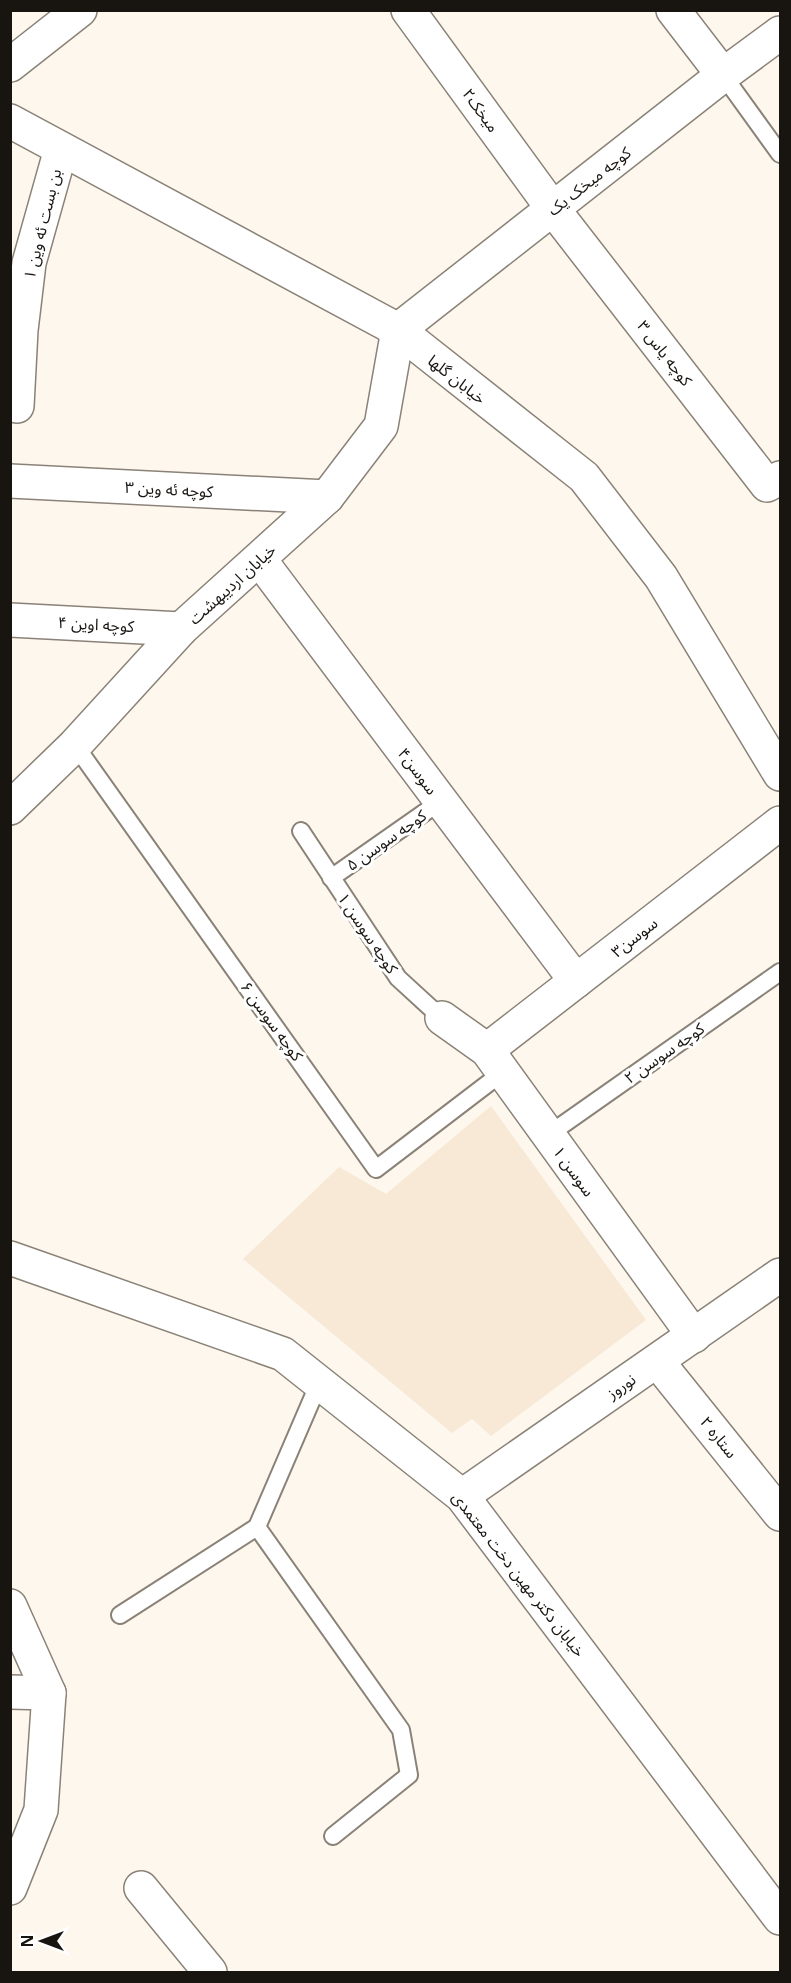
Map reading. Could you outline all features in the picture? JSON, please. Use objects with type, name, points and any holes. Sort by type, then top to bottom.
[{"type":"street","points":[[10,65],[80,10]]},
{"type":"street","name":"میخک۲","points":[[408,10],[553,209]]},
{"type":"street","points":[[673,10],[723,75]]},
{"type":"street","name":"کوچه میخک یک","points":[[398,330],[723,75],[780,33]]},
{"type":"street","name":"خیابان گلها","points":[[10,121],[398,330],[584,477],[661,578],[780,774]]},
{"type":"street","name":"بن بست ئه وین ۱","points":[[17,406],[16,331],[29,263],[61,149]]},
{"type":"street","name":"کوچه یاس ۳","points":[[553,209],[767,485],[780,478]]},
{"type":"street","name":"خیابان اردیبهشت","points":[[10,808],[75,745],[181,629],[327,497],[381,426],[398,330]]},
{"type":"street","name":"کوچه ئه وین ۳","points":[[10,481],[327,497]]},
{"type":"street","name":"سوسن۴","points":[[260,560],[576,981]]},
{"type":"street","name":"کوچه اوین ۴","points":[[10,620],[181,629]]},
{"type":"street","name":"سوسن۳","points":[[495,1061],[576,981],[780,823]]},
{"type":"street","name":"سوسن ۱","points":[[442,1018],[495,1061],[693,1336]]},
{"type":"street","name":"خیابان دکتر مهین دخت معتمدی","points":[[10,1258],[283,1354],[462,1496],[780,1918]]},
{"type":"street","name":"نوروز","points":[[462,1496],[780,1275]]},
{"type":"street","name":"ستاره ۲","points":[[657,1361],[780,1514]]},
{"type":"street","points":[[10,1606],[49,1693],[41,1810],[10,1888]]},
{"type":"street","points":[[10,1692],[49,1693]]},
{"type":"street","points":[[141,1888],[206,1971]]},
{"type":"lane","points":[[723,75],[780,154]]},
{"type":"lane","name":"کوچه سوسن ۶","points":[[75,745],[376,1168],[495,1061]]},
{"type":"lane","name":"کوچه سوسن ۵","points":[[331,878],[441,801]]},
{"type":"lane","name":"کوچه سوسن ۱","points":[[301,831],[398,978],[442,1018]]},
{"type":"lane","name":"کوچه سوسن ۲","points":[[548,1135],[780,972]]},
{"type":"lane","points":[[120,1615],[258,1527],[319,1383]]},
{"type":"lane","points":[[258,1527],[401,1730],[409,1776],[333,1836]]},
{"type":"shaded area","points":[[491,1106],[646,1320],[491,1436],[472,1419],[452,1433],[243,1259],[339,1167],[386,1194]]}]
